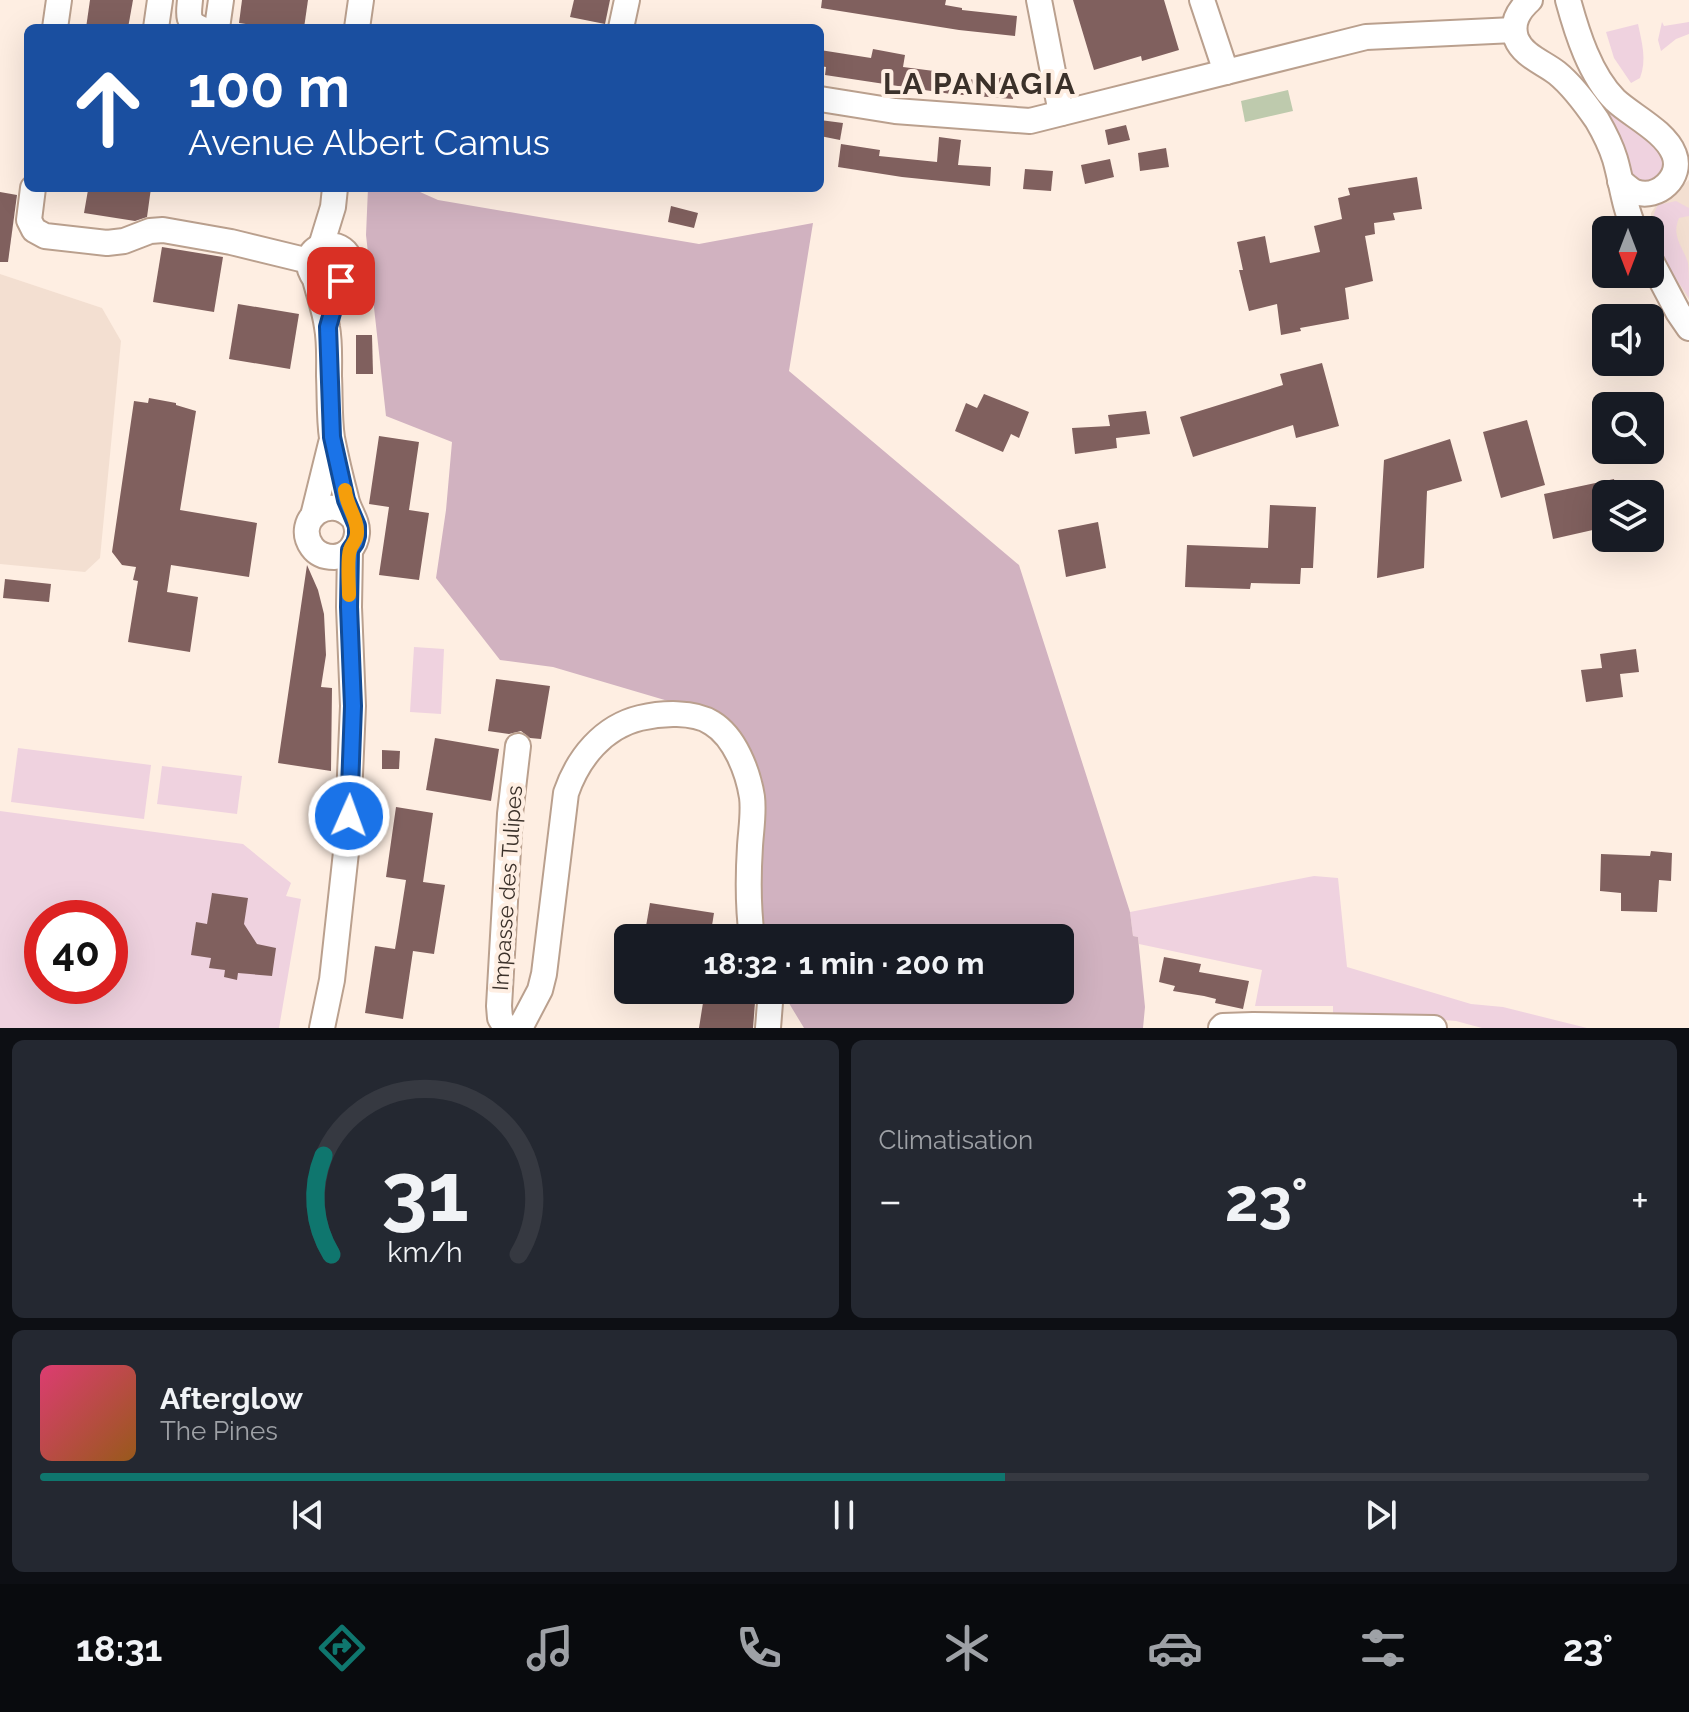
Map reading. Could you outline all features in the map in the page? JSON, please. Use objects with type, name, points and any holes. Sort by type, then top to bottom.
[{"type":"street","points":[[56,24],[59,0]]},
{"type":"street","points":[[157,24],[160,0]]},
{"type":"street","points":[[190,0],[188,15],[192,24]]},
{"type":"street","points":[[218,24],[221,0]]},
{"type":"street","points":[[358,24],[361,0]]},
{"type":"street","points":[[622,24],[627,0]]},
{"type":"street","points":[[1039,0],[1061,113]]},
{"type":"street","points":[[1202,0],[1226,72]]},
{"type":"street","points":[[1530,0],[1516,16],[1514,30],[1517,40],[1530,55],[1558,74],[1589,109],[1615,158],[1630,216]]},
{"type":"street","points":[[1567,3],[1585,52],[1613,97],[1654,130],[1674,154],[1675,172],[1663,188],[1634,192],[1620,181]]},
{"type":"street","points":[[824,100],[895,111],[1030,121],[1366,37],[1514,30]]},
{"type":"street","points":[[32,192],[29,220],[34,230],[45,236],[107,243],[163,230],[321,258],[346,253],[349,260],[347,275],[332,285],[323,284],[321,258],[334,198]]},
{"type":"street","points":[[1643,216],[1650,192]]},
{"type":"street","points":[[321,258],[328,327],[332,437],[346,500],[357,526],[355,543],[340,554],[316,552],[307,531],[332,437]]},
{"type":"street","points":[[328,327],[341,281]]},
{"type":"street","points":[[1664,286],[1689,328]]},
{"type":"street","points":[[313,516],[318,511],[333,507],[348,512],[353,518]]},
{"type":"street","points":[[322,1028],[332,980],[347,843],[353,706],[349,607],[340,554]]},
{"type":"street","points":[[520,1028],[540,990],[544,974],[566,793],[584,756],[595,743],[634,719],[654,714],[674,714],[711,722],[724,733],[738,756],[752,799],[748,887],[751,924]]},
{"type":"street","name":"Impasse des Tulipes","points":[[506,1028],[500,1018],[499,1006],[510,814],[518,746]]},
{"type":"street","points":[[768,1028],[770,1004]]},
{"type":"street","points":[[1221,1028],[1253,1025],[1434,1028]]},
{"type":"shaded area","points":[[1662,22],[1664,26],[1689,22],[1689,34],[1676,39],[1661,51],[1658,40]]},
{"type":"shaded area","points":[[1638,24],[1643,65],[1640,78],[1631,83],[1614,58],[1606,32]]},
{"type":"shaded area","points":[[1288,90],[1293,111],[1245,122],[1241,101]]},
{"type":"shaded area","points":[[1601,92],[1663,149],[1666,165],[1654,182],[1634,181],[1590,101]]},
{"type":"shaded area","points":[[1689,180],[1689,300],[1664,267],[1664,216],[1651,216],[1657,204]]},
{"type":"shaded area","points":[[368,192],[420,192],[438,200],[699,244],[813,223],[789,371],[1019,565],[1130,912],[1133,936],[1138,937],[1145,1007],[1143,1028],[804,1028],[789,1004],[1074,1004],[1074,924],[755,924],[761,811],[756,765],[731,723],[685,706],[553,667],[500,660],[436,578],[452,442],[386,416],[366,235]]},
{"type":"shaded area","points":[[1676,201],[1689,208],[1689,216],[1679,218],[1676,231],[1688,263],[1689,298],[1664,259],[1664,216],[1654,216],[1658,205]]},
{"type":"shaded area","points":[[0,274],[102,308],[121,341],[100,558],[85,572],[0,564]]},
{"type":"shaded area","points":[[414,647],[444,649],[441,714],[410,712]]},
{"type":"shaded area","points":[[18,748],[151,765],[144,819],[11,802]]},
{"type":"shaded area","points":[[162,766],[242,776],[237,814],[157,804]]},
{"type":"shaded area","points":[[0,811],[243,844],[291,883],[286,896],[301,899],[279,1028],[0,1028]]},
{"type":"shaded area","points":[[1314,876],[1338,878],[1347,967],[1471,1004],[1503,1007],[1587,1028],[1482,1028],[1456,1021],[1430,1019],[1333,1019],[1333,1006],[1255,1006],[1262,970],[1139,944],[1138,937],[1133,936],[1130,912]]},
{"type":"building","points":[[90,0],[133,0],[129,24],[87,24]]},
{"type":"building","points":[[242,0],[308,0],[305,24],[239,23]]},
{"type":"building","points":[[574,0],[610,0],[605,24],[570,17]]},
{"type":"building","points":[[822,0],[946,0],[945,5],[962,10],[1017,16],[1015,36],[821,8]]},
{"type":"building","points":[[1073,0],[1164,0],[1179,50],[1142,61],[1141,56],[1094,70]]},
{"type":"building","points":[[873,49],[905,55],[903,67],[983,83],[1015,73],[1013,99],[951,94],[825,75],[824,51],[871,58]]},
{"type":"building","points":[[824,121],[843,123],[840,140],[824,137]]},
{"type":"building","points":[[1126,125],[1130,140],[1108,145],[1105,130]]},
{"type":"building","points":[[939,137],[961,140],[958,165],[991,167],[990,186],[838,167],[841,144],[880,150],[879,156],[937,162]]},
{"type":"building","points":[[1166,148],[1169,167],[1140,171],[1138,153]]},
{"type":"building","points":[[1110,159],[1114,177],[1085,184],[1081,165]]},
{"type":"building","points":[[1025,169],[1053,171],[1051,191],[1023,189]]},
{"type":"building","points":[[1417,177],[1422,209],[1393,213],[1395,220],[1374,223],[1375,234],[1365,236],[1373,281],[1345,288],[1349,319],[1300,328],[1301,331],[1281,335],[1277,304],[1249,311],[1239,270],[1243,270],[1237,242],[1265,236],[1270,263],[1320,252],[1314,226],[1342,219],[1338,198],[1350,195],[1348,188]]},
{"type":"building","points":[[0,192],[17,195],[8,262],[0,262]]},
{"type":"building","points":[[88,192],[150,192],[147,217],[135,221],[84,213]]},
{"type":"building","points":[[671,206],[698,213],[694,228],[668,222]]},
{"type":"building","points":[[162,247],[223,257],[214,312],[153,302]]},
{"type":"building","points":[[238,304],[299,314],[290,369],[229,359]]},
{"type":"building","points":[[356,335],[372,335],[373,374],[356,374]]},
{"type":"building","points":[[1322,363],[1339,426],[1296,438],[1293,425],[1193,457],[1180,417],[1283,385],[1280,374]]},
{"type":"building","points":[[984,394],[1029,412],[1019,438],[1011,434],[1003,452],[955,431],[966,403],[977,408]]},
{"type":"building","points":[[149,398],[196,411],[180,510],[257,523],[249,577],[171,565],[167,592],[198,597],[190,652],[128,642],[138,581],[133,580],[136,567],[122,565],[112,552],[134,401],[148,403]]},
{"type":"building","points":[[1146,411],[1150,434],[1116,438],[1117,448],[1075,454],[1072,428],[1110,426],[1108,415]]},
{"type":"building","points":[[1527,420],[1545,485],[1501,498],[1483,432]]},
{"type":"building","points":[[379,436],[419,442],[409,510],[429,513],[419,580],[379,575],[389,507],[369,504]]},
{"type":"building","points":[[1450,439],[1462,481],[1427,491],[1424,568],[1377,578],[1384,460]]},
{"type":"building","points":[[1592,484],[1592,530],[1553,539],[1544,494]]},
{"type":"building","points":[[1270,505],[1316,507],[1313,568],[1301,568],[1300,584],[1251,583],[1250,589],[1185,587],[1187,545],[1268,548]]},
{"type":"building","points":[[1098,522],[1106,568],[1066,577],[1058,530]]},
{"type":"building","points":[[307,565],[324,614],[326,655],[321,687],[332,688],[331,771],[278,763]]},
{"type":"building","points":[[5,579],[51,584],[49,602],[3,598]]},
{"type":"building","points":[[1636,649],[1639,672],[1620,674],[1623,697],[1586,702],[1581,670],[1602,668],[1600,654]]},
{"type":"building","points":[[496,679],[550,686],[541,739],[530,738],[521,731],[509,734],[488,731]]},
{"type":"building","points":[[435,738],[499,749],[491,801],[426,790]]},
{"type":"building","points":[[382,750],[400,751],[399,769],[382,769]]},
{"type":"building","points":[[396,807],[433,813],[423,882],[445,885],[434,954],[413,951],[403,1019],[365,1013],[375,946],[395,949],[406,880],[386,877]]},
{"type":"building","points":[[1651,851],[1672,853],[1671,881],[1659,880],[1657,912],[1621,911],[1621,893],[1600,891],[1601,854],[1650,856]]},
{"type":"building","points":[[212,893],[248,898],[244,924],[257,944],[276,948],[272,976],[238,973],[237,980],[224,977],[225,970],[209,968],[211,958],[191,955],[196,922],[207,924]]},
{"type":"building","points":[[650,903],[714,913],[712,924],[646,924]]},
{"type":"building","points":[[1164,957],[1201,964],[1199,972],[1249,981],[1243,1009],[1215,1003],[1216,999],[1173,991],[1175,986],[1159,982]]},
{"type":"building","points":[[703,1004],[755,1004],[753,1028],[699,1028]]},
{"type":"slow traffic","points":[[345,490],[357,526],[355,543],[350,550],[349,595]]},
{"type":"district","name":"LA PANAGIA","points":[[980,83]]},
{"type":"route","points":[[341,281],[328,327],[332,437],[346,500],[357,526],[355,543],[350,550],[353,706],[349,816]]}]
